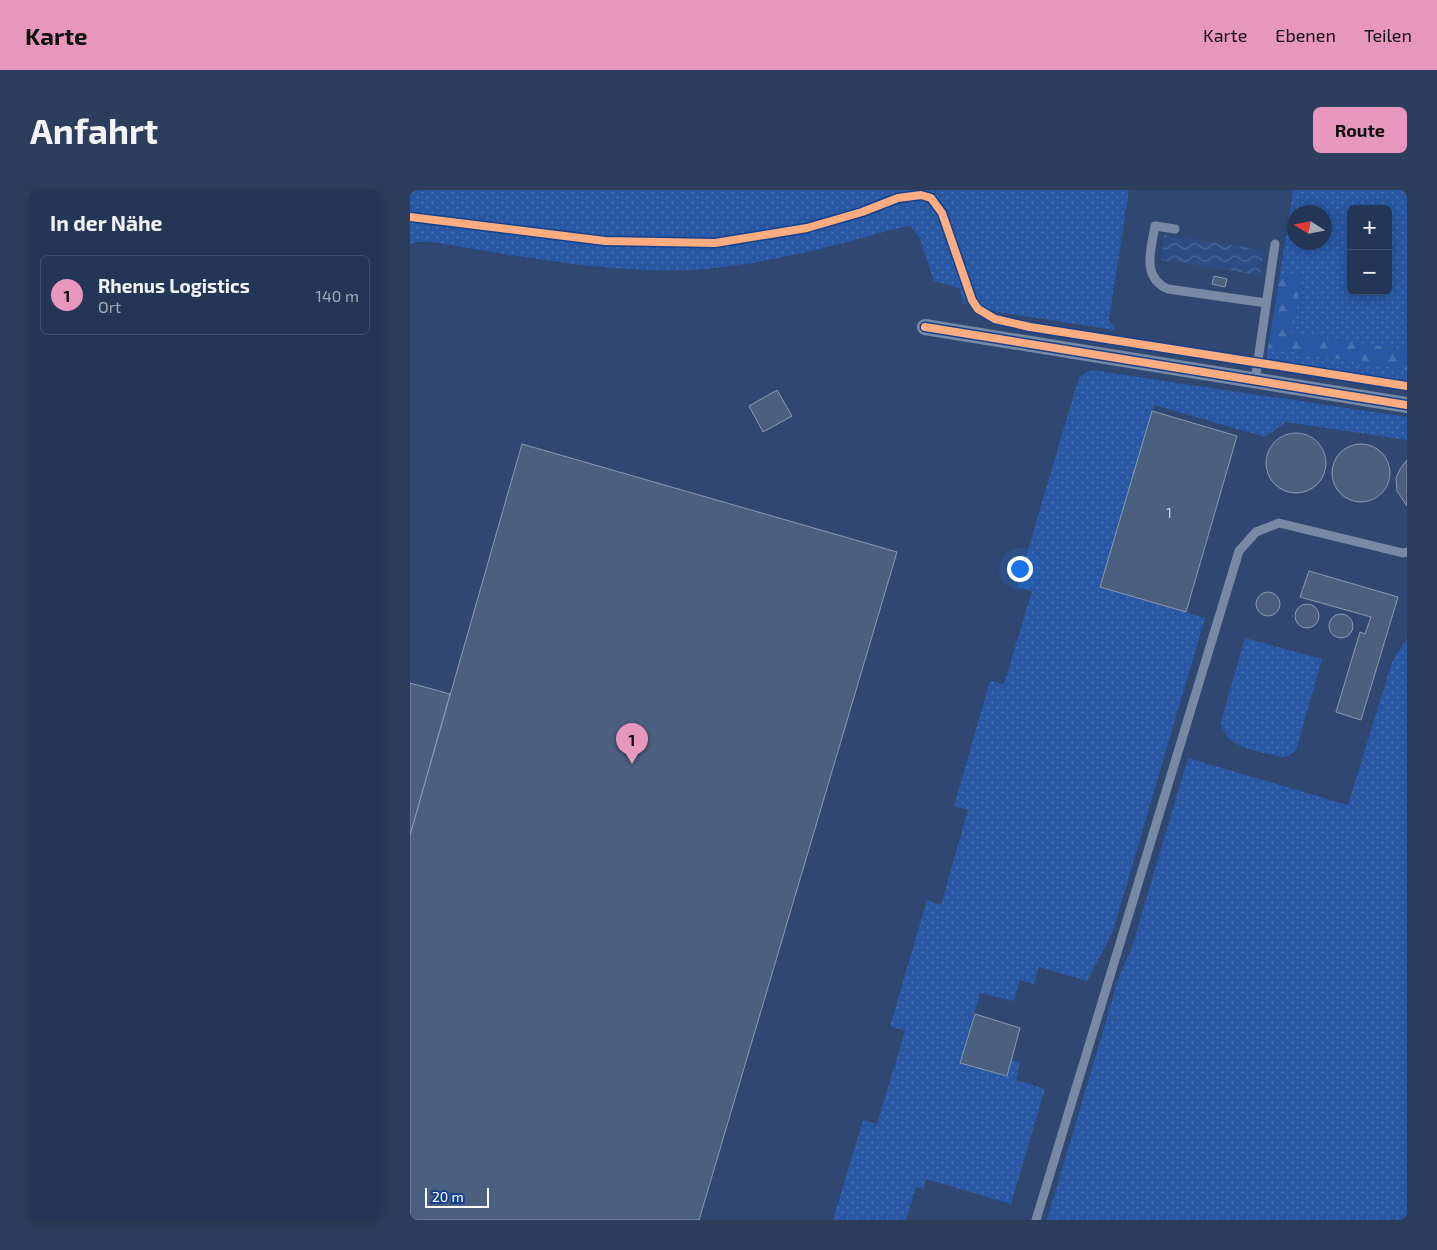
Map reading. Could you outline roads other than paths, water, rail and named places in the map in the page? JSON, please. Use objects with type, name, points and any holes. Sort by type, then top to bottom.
[{"type":"street","points":[[925,328],[1407,405]]},
{"type":"lane","points":[[1175,229],[1155,226],[1149,265],[1151,273],[1162,286],[1168,289],[1266,304]]},
{"type":"lane","points":[[1255,381],[1275,244]]},
{"type":"lane","points":[[1036,1220],[1239,551],[1256,532],[1279,523],[1403,553],[1407,552]]},
{"type":"water","points":[[1164,235],[1264,250],[1260,275],[1161,260]]},
{"type":"place","name":"Rhenus Logistics","points":[[632,764]]}]
